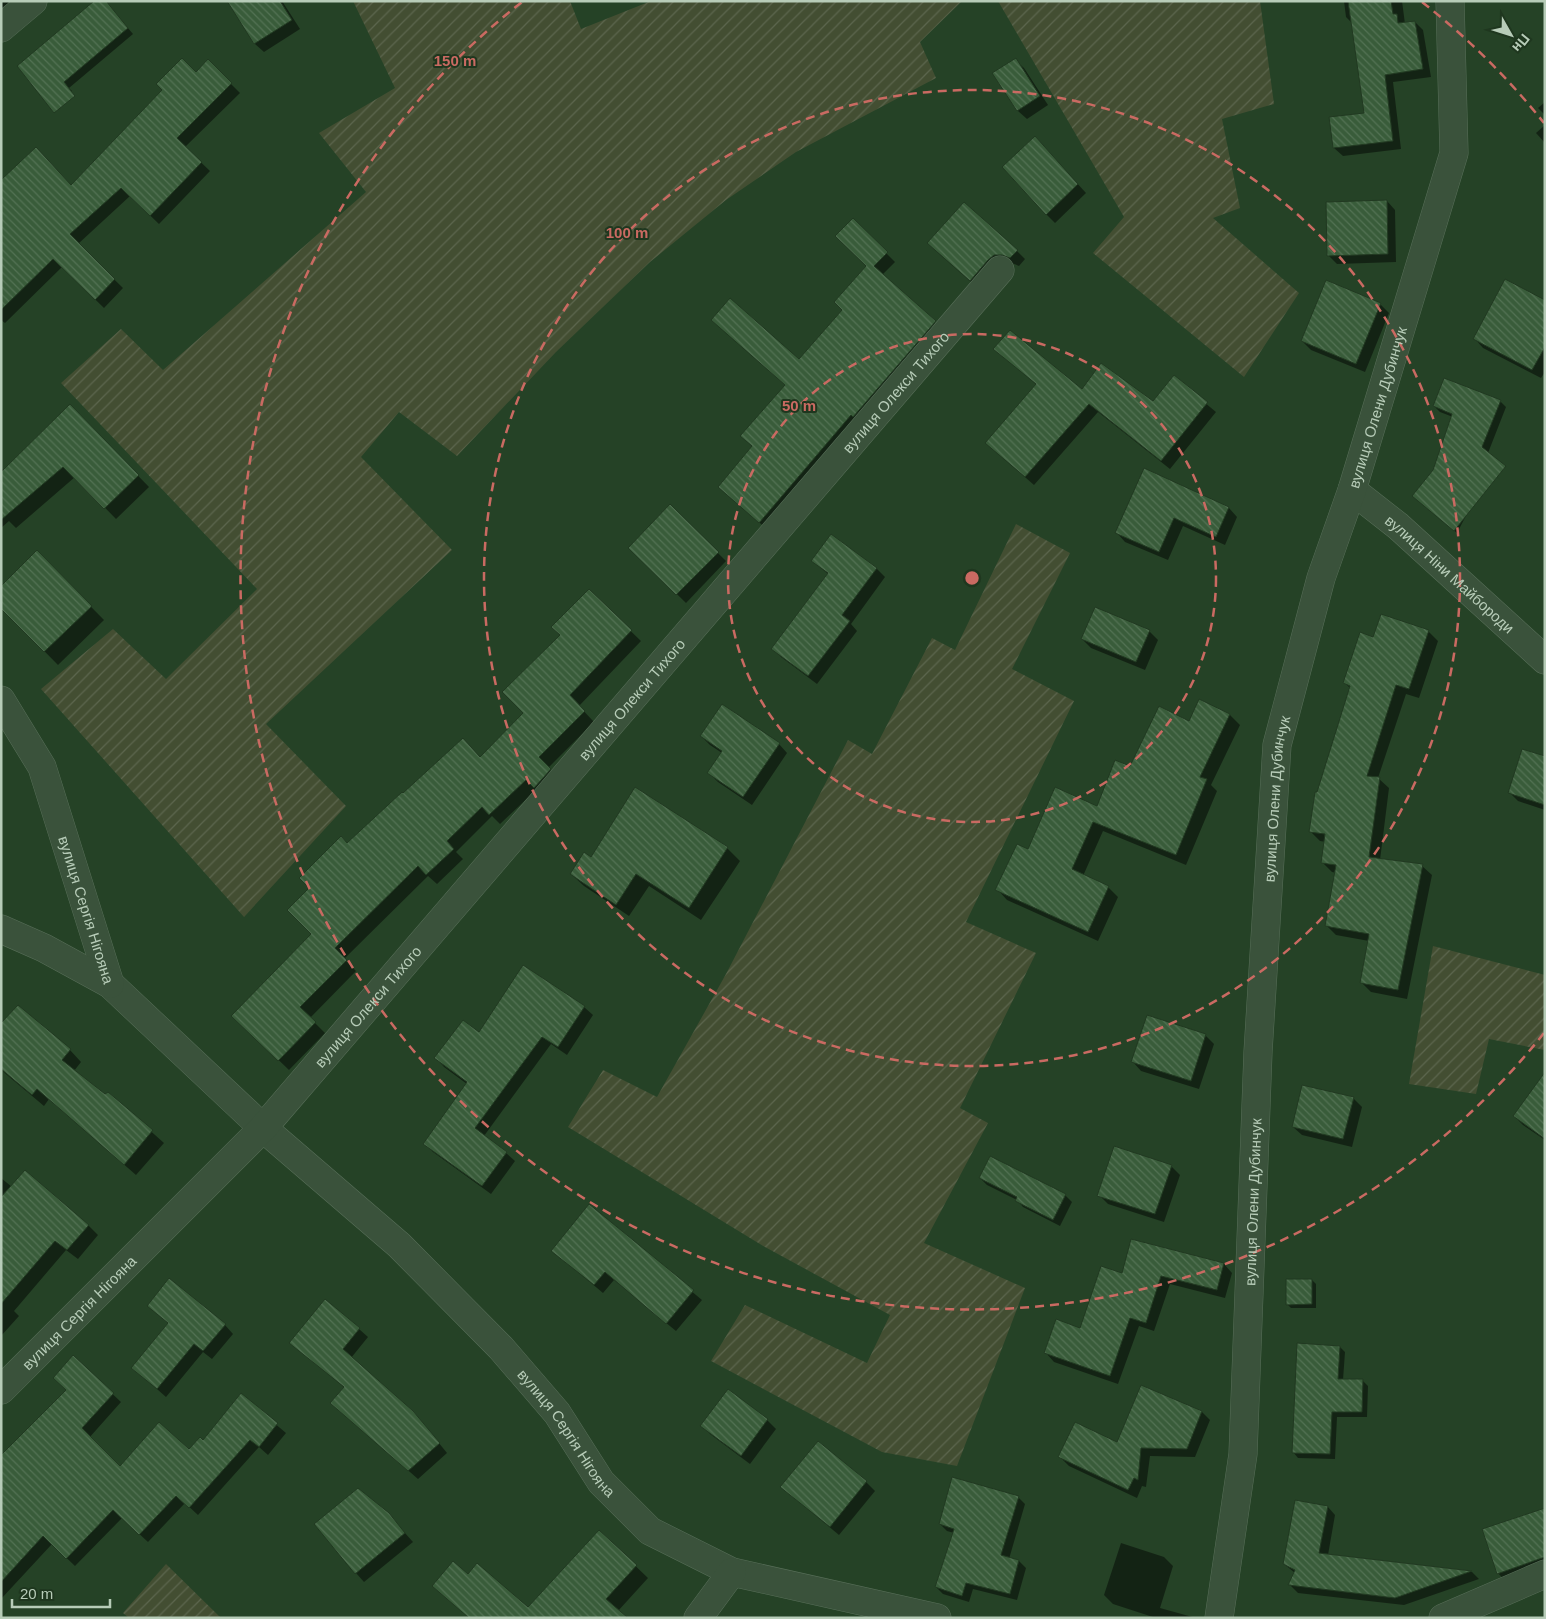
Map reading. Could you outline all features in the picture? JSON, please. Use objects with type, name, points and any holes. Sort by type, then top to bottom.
[{"type":"street","points":[[1,28],[33,1]]},
{"type":"street","name":"вулиця Олени Дубинчук","points":[[1219,1618],[1243,1454],[1258,1052],[1277,745],[1321,578],[1352,490],[1454,153],[1450,1]]},
{"type":"street","name":"вулиця Олекси Тихого","points":[[263,1128],[1000,270]]},
{"type":"street","name":"вулиця Ніни Майбороди","points":[[1352,490],[1398,526],[1545,660]]},
{"type":"street","name":"вулиця Сергія Нігояна","points":[[1,700],[42,767],[110,984],[263,1128],[399,1245],[501,1348],[557,1412],[601,1482],[650,1530],[732,1572],[937,1618]]},
{"type":"street","points":[[1,929],[44,948],[110,984]]},
{"type":"street","name":"вулиця Сергія Нігояна","points":[[1,1390],[263,1128]]},
{"type":"street","points":[[698,1618],[732,1572]]},
{"type":"street","points":[[1443,1618],[1545,1574]]},
{"type":"green space","points":[[353,1],[570,1],[581,29],[651,1],[962,1],[920,42],[936,78],[796,152],[726,200],[650,262],[556,352],[457,456],[399,412],[361,457],[452,550],[266,724],[346,806],[244,917],[41,689],[113,629],[166,679],[257,589],[61,383],[121,329],[163,370],[366,192],[319,133],[395,88]]},
{"type":"green space","points":[[998,1],[1260,1],[1274,104],[1222,119],[1240,208],[1213,218],[1299,293],[1244,377],[1093,253],[1124,217]]},
{"type":"green space","points":[[1016,524],[1070,553],[1012,669],[1074,701],[966,922],[1036,953],[960,1108],[988,1123],[924,1243],[1025,1288],[957,1466],[882,1452],[711,1361],[745,1305],[867,1363],[890,1315],[765,1247],[568,1127],[603,1070],[657,1097],[726,974],[848,740],[872,754],[932,638],[955,650]]},
{"type":"green space","points":[[1433,946],[1545,975],[1545,1050],[1489,1039],[1476,1094],[1409,1084]]},
{"type":"green space","points":[[166,1564],[221,1618],[129,1618],[123,1613]]},
{"type":"building","points":[[94,1],[106,1],[128,28],[64,82],[75,96],[54,113],[17,66]]},
{"type":"building","points":[[227,1],[280,1],[292,20],[254,44]]},
{"type":"building","points":[[1348,1],[1391,1],[1393,14],[1397,14],[1398,23],[1415,21],[1423,69],[1385,75],[1393,141],[1333,148],[1329,117],[1364,113]]},
{"type":"building","points":[[182,58],[196,72],[208,59],[232,83],[177,138],[202,162],[150,216],[121,188],[70,234],[115,279],[95,300],[53,259],[1,310],[1,180],[36,147],[71,185],[162,90],[156,84]]},
{"type":"building","points":[[1016,58],[1040,96],[1017,111],[992,73]]},
{"type":"building","points":[[1035,136],[1078,184],[1046,215],[1002,167]]},
{"type":"building","points":[[1387,200],[1388,254],[1327,256],[1326,202]]},
{"type":"building","points":[[964,202],[1018,250],[1010,258],[994,255],[970,281],[927,243]]},
{"type":"building","points":[[853,218],[888,252],[874,266],[936,321],[853,417],[851,415],[759,523],[718,487],[752,446],[740,436],[785,385],[711,320],[730,298],[799,359],[842,310],[834,302],[866,266],[835,236]]},
{"type":"building","points":[[1505,279],[1545,300],[1545,347],[1532,370],[1473,339]]},
{"type":"building","points":[[1326,280],[1381,303],[1356,364],[1301,341]]},
{"type":"building","points":[[1010,330],[1082,389],[1101,363],[1153,401],[1174,375],[1208,402],[1161,461],[1089,404],[1025,477],[985,443],[1036,384],[993,349]]},
{"type":"building","points":[[1444,378],[1501,400],[1482,447],[1506,466],[1454,531],[1412,496],[1433,470],[1452,414],[1433,406]]},
{"type":"building","points":[[70,404],[139,475],[104,509],[63,467],[1,520],[1,472]]},
{"type":"building","points":[[1144,468],[1229,507],[1216,537],[1174,518],[1159,552],[1115,533]]},
{"type":"building","points":[[670,504],[719,552],[676,595],[628,548]]},
{"type":"building","points":[[831,534],[877,568],[842,615],[850,621],[808,676],[771,649],[828,573],[811,561]]},
{"type":"building","points":[[37,550],[92,606],[44,652],[1,609],[1,586]]},
{"type":"building","points":[[589,589],[632,630],[570,695],[585,711],[539,757],[551,769],[534,788],[526,780],[489,815],[482,807],[447,841],[454,849],[426,875],[418,866],[335,948],[347,960],[300,1007],[316,1022],[278,1061],[231,1016],[311,934],[287,910],[309,888],[299,878],[341,836],[347,843],[463,738],[480,757],[523,713],[502,692],[560,635],[551,627]]},
{"type":"building","points":[[1095,607],[1150,630],[1136,662],[1081,639]]},
{"type":"building","points":[[1381,614],[1429,630],[1409,689],[1396,685],[1367,776],[1380,777],[1369,857],[1423,864],[1398,990],[1360,983],[1369,934],[1325,926],[1336,865],[1321,863],[1325,834],[1309,832],[1315,792],[1317,792],[1350,686],[1343,683],[1360,632],[1373,637]]},
{"type":"building","points":[[1199,699],[1230,714],[1200,777],[1207,779],[1176,855],[1093,822],[1072,869],[1109,886],[1088,932],[995,890],[1017,844],[1028,849],[1055,787],[1097,806],[1115,760],[1130,766],[1159,706],[1189,721]]},
{"type":"building","points":[[722,704],[780,743],[743,797],[707,773],[722,751],[700,736]]},
{"type":"building","points":[[1522,749],[1545,756],[1545,805],[1508,793]]},
{"type":"building","points":[[635,787],[728,847],[689,908],[636,874],[616,905],[570,874],[584,852],[591,857]]},
{"type":"building","points":[[523,965],[585,1006],[558,1047],[542,1037],[475,1128],[507,1152],[482,1186],[423,1144],[467,1082],[434,1058],[463,1020],[479,1032]]},
{"type":"building","points":[[18,1005],[71,1049],[62,1060],[105,1094],[108,1092],[153,1130],[124,1165],[37,1089],[32,1095],[1,1069],[1,1023]]},
{"type":"building","points":[[1147,1015],[1206,1034],[1191,1081],[1131,1062]]},
{"type":"building","points":[[1545,1072],[1545,1139],[1513,1116]]},
{"type":"building","points":[[1302,1085],[1354,1097],[1343,1139],[1292,1127]]},
{"type":"building","points":[[1114,1146],[1172,1165],[1155,1214],[1097,1196]]},
{"type":"building","points":[[990,1156],[1066,1194],[1053,1220],[1015,1201],[1017,1197],[979,1178]]},
{"type":"building","points":[[25,1170],[89,1225],[67,1250],[55,1241],[1,1304],[1,1197]]},
{"type":"building","points":[[589,1204],[694,1290],[666,1324],[605,1272],[594,1285],[551,1251]]},
{"type":"building","points":[[1131,1239],[1224,1263],[1217,1290],[1161,1276],[1146,1323],[1130,1318],[1110,1376],[1044,1353],[1056,1319],[1080,1328],[1101,1266],[1122,1273]]},
{"type":"building","points":[[169,1278],[226,1324],[203,1351],[194,1344],[157,1389],[131,1368],[168,1323],[147,1306]]},
{"type":"building","points":[[1286,1279],[1312,1279],[1312,1304],[1286,1305]]},
{"type":"building","points":[[325,1299],[360,1328],[343,1349],[413,1411],[440,1443],[408,1471],[330,1403],[344,1387],[289,1343]]},
{"type":"building","points":[[1297,1343],[1340,1346],[1338,1379],[1363,1379],[1362,1412],[1332,1412],[1330,1454],[1292,1453]]},
{"type":"building","points":[[73,1355],[114,1393],[82,1428],[120,1466],[159,1422],[189,1449],[200,1437],[203,1440],[241,1393],[278,1423],[259,1447],[250,1440],[189,1508],[176,1496],[139,1535],[113,1510],[66,1559],[43,1536],[1,1582],[1,1455],[66,1390],[53,1378]]},
{"type":"building","points":[[1141,1385],[1202,1411],[1187,1449],[1141,1448],[1138,1480],[1134,1478],[1128,1490],[1058,1457],[1075,1422],[1117,1442]]},
{"type":"building","points":[[728,1389],[768,1419],[741,1456],[700,1426]]},
{"type":"building","points":[[818,1441],[867,1481],[830,1527],[780,1487]]},
{"type":"building","points":[[952,1477],[1019,1496],[1001,1555],[1019,1560],[1010,1594],[966,1583],[962,1596],[935,1587],[954,1529],[939,1524]]},
{"type":"building","points":[[358,1488],[389,1513],[405,1533],[355,1574],[314,1524]]},
{"type":"building","points":[[1295,1500],[1328,1506],[1319,1553],[1472,1571],[1395,1598],[1288,1585],[1295,1570],[1283,1564]]},
{"type":"building","points":[[1545,1508],[1545,1557],[1497,1574],[1482,1529]]},
{"type":"building","points":[[599,1530],[637,1565],[606,1599],[628,1618],[469,1618],[432,1586],[453,1561],[468,1574],[477,1563],[528,1607]]}]
